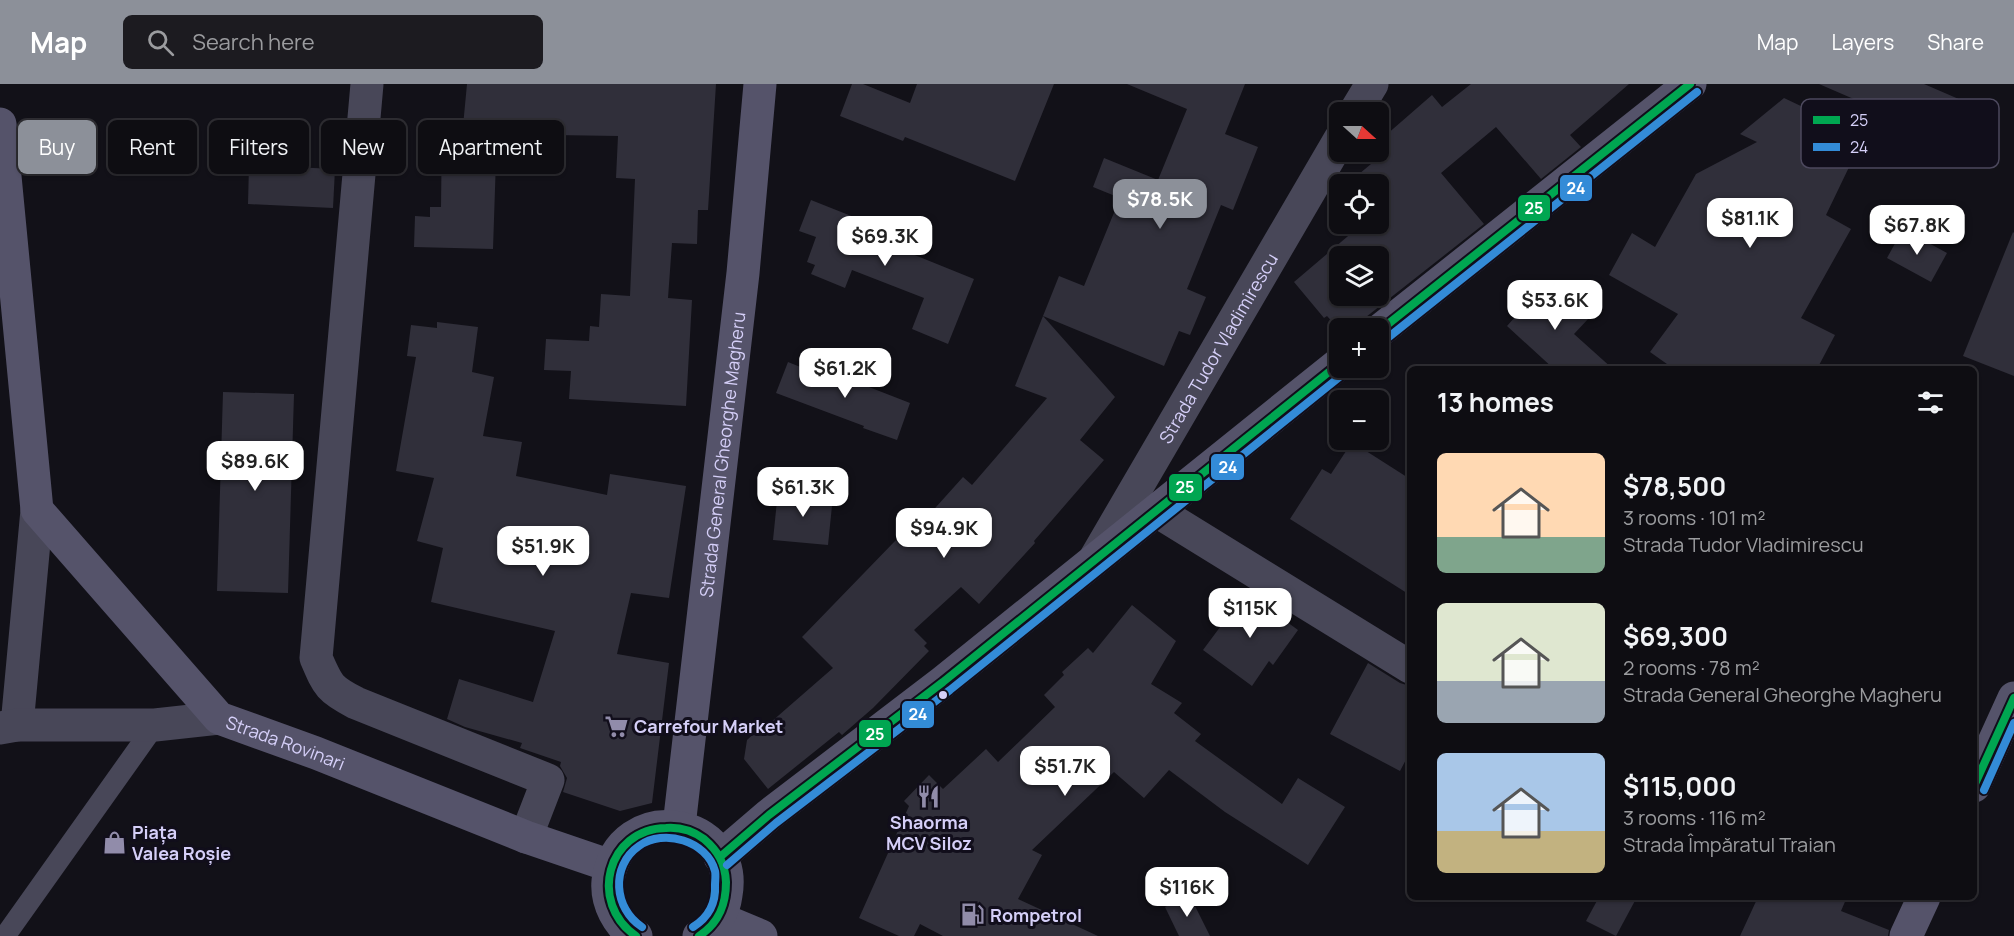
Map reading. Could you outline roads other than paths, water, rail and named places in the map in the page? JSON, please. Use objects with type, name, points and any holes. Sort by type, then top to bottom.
[{"type":"street","points":[[367,84],[316,658],[324,678],[334,691],[356,703],[548,780],[526,837]]},
{"type":"street","name":"Strada General Gheorghe Magheru","points":[[679,826],[743,273],[760,84]]},
{"type":"street","points":[[1361,102],[1372,84]]},
{"type":"street","points":[[1389,323],[1690,84]]},
{"type":"street","points":[[0,124],[37,510],[8,726],[156,725],[219,718]]},
{"type":"street","name":"Strada Tudor Vladimirescu","points":[[1096,556],[1329,159]]},
{"type":"street","points":[[720,857],[778,807],[943,682],[1096,556],[1329,372]]},
{"type":"street","name":"Strada Rovinari","points":[[37,510],[219,718],[316,753],[526,837],[611,866]]},
{"type":"street","points":[[1155,510],[1407,665]]},
{"type":"street","points":[[1977,779],[2014,698]]},
{"type":"street","points":[[633,935],[619,921],[610,904],[608,885],[611,866],[619,850],[631,838],[645,830],[662,826],[679,826],[696,832],[710,843],[720,857],[726,872],[728,888],[725,903],[709,927],[761,936]]},
{"type":"street","points":[[1906,936],[1923,900]]},
{"type":"lane","points":[[5,936],[156,725]]},
{"type":"place","name":"Carrefour Market","points":[[616,726]]},
{"type":"place","name":"Shaorma MCV Siloz","points":[[929,796]]},
{"type":"place","name":"Piața Valea Roșie","points":[[114,842]]},
{"type":"place","name":"Rompetrol","points":[[972,915]]}]
